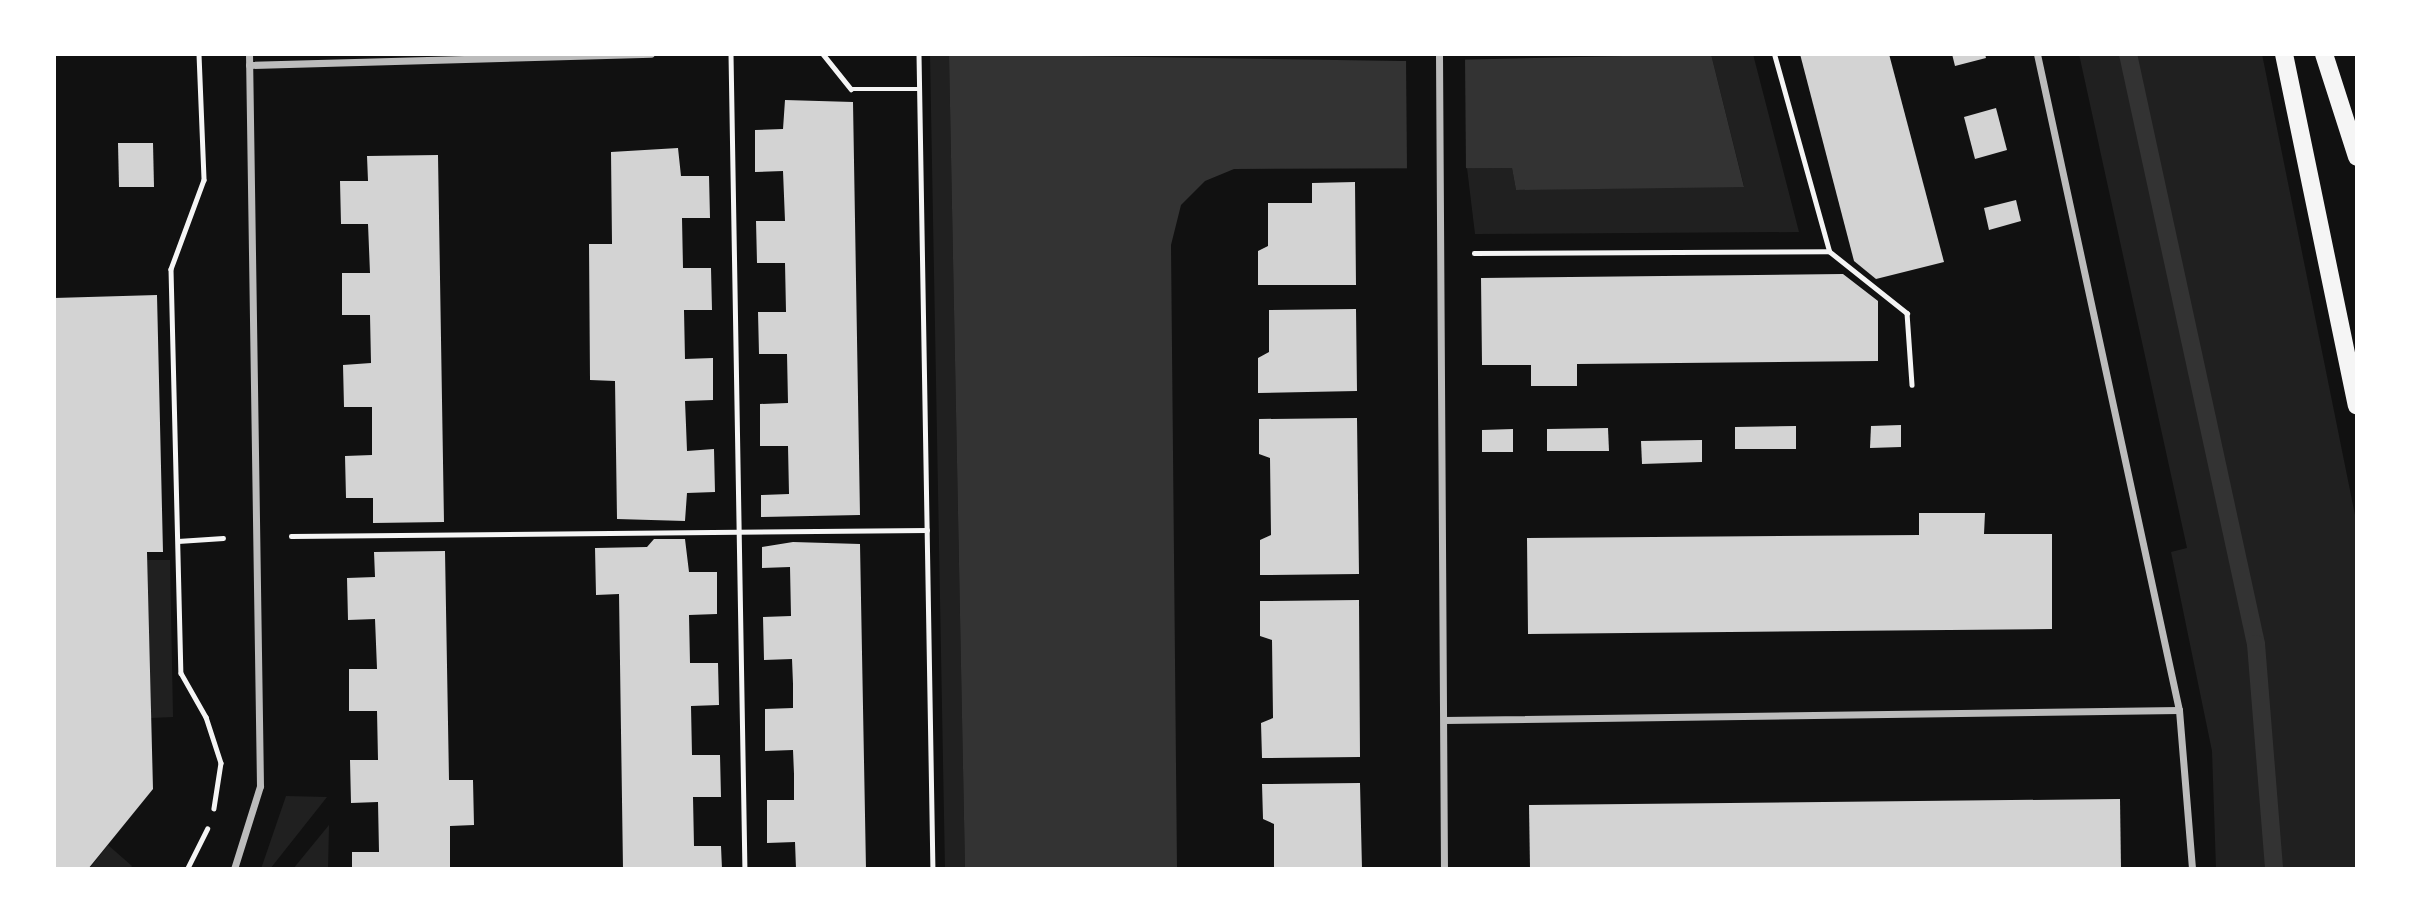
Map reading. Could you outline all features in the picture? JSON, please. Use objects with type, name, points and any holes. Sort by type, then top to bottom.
[{"type":"main road","points":[[2284,54],[2357,406]]},
{"type":"main road","points":[[2324,54],[2357,157]]},
{"type":"street","points":[[234,869],[260,786],[249,54]]},
{"type":"street","points":[[250,65],[651,54]]},
{"type":"street","points":[[1439,54],[1443,192],[1444,869]]},
{"type":"street","points":[[2037,54],[2179,710],[2192,869]]},
{"type":"street","points":[[1444,720],[2179,710]]},
{"type":"path","points":[[187,869],[212,818],[221,763],[206,717],[181,673],[171,269],[204,180],[199,54]]},
{"type":"path","points":[[731,54],[745,869]]},
{"type":"path","points":[[823,54],[850,89],[919,89]]},
{"type":"path","points":[[919,54],[933,869]]},
{"type":"path","points":[[1774,54],[1829,251],[1907,313],[1912,385]]},
{"type":"path","points":[[1443,253],[1829,251]]},
{"type":"path","points":[[178,541],[256,536],[739,534],[927,530]]},
{"type":"shaded area","points":[[930,54],[949,54],[965,869],[945,869]]},
{"type":"shaded area","points":[[949,54],[1402,61],[1711,54],[1744,187],[1516,190],[1512,168],[1234,169],[1205,181],[1181,205],[1171,245],[1177,869],[965,869]]},
{"type":"shaded area","points":[[1711,54],[1753,54],[1799,232],[1475,234],[1467,168],[1512,168],[1516,190],[1744,186]]},
{"type":"shaded area","points":[[2079,54],[2262,54],[2357,525],[2357,869],[2216,869],[2212,751],[2171,552],[2187,548]]},
{"type":"shaded area","points":[[147,560],[170,560],[173,717],[151,718]]},
{"type":"shaded area","points":[[286,796],[327,797],[270,869],[261,869]]},
{"type":"shaded area","points":[[329,825],[328,869],[293,869]]},
{"type":"shaded area","points":[[108,845],[132,866],[130,869],[89,869]]},
{"type":"pier","points":[[1465,56],[1466,171],[1407,171],[1406,57]]},
{"type":"building","points":[[1800,54],[1889,54],[1944,262],[1876,279],[1854,261]]},
{"type":"building","points":[[1952,54],[1985,54],[1986,58],[1955,66]]},
{"type":"building","points":[[785,100],[853,102],[860,515],[761,517],[761,495],[789,494],[788,446],[760,446],[760,404],[788,403],[787,354],[759,354],[758,312],[786,312],[785,263],[757,263],[756,221],[785,221],[783,171],[755,172],[755,130],[783,129]]},
{"type":"building","points":[[1996,108],[2007,150],[1975,159],[1964,117]]},
{"type":"building","points":[[118,143],[153,143],[154,187],[119,187]]},
{"type":"building","points":[[678,148],[681,176],[709,176],[710,218],[682,218],[683,268],[711,268],[712,310],[684,310],[685,359],[713,358],[713,400],[685,401],[687,451],[714,449],[715,492],[687,493],[685,521],[617,519],[615,381],[590,380],[589,244],[612,244],[611,152]]},
{"type":"building","points":[[438,155],[444,522],[373,523],[373,498],[346,498],[345,456],[372,455],[372,407],[344,407],[343,365],[371,363],[370,315],[342,315],[342,273],[370,273],[368,224],[341,224],[340,181],[368,181],[367,156]]},
{"type":"building","points":[[1355,182],[1356,285],[1258,285],[1258,251],[1268,246],[1268,203],[1312,203],[1312,183]]},
{"type":"building","points":[[2016,200],[2021,221],[1989,230],[1984,208]]},
{"type":"building","points":[[1843,274],[1878,301],[1878,361],[1577,364],[1577,386],[1531,386],[1531,365],[1482,365],[1481,278]]},
{"type":"building","points":[[157,295],[163,552],[147,552],[153,789],[88,869],[54,869],[54,298]]},
{"type":"building","points":[[1356,309],[1357,391],[1258,393],[1258,358],[1269,352],[1269,310]]},
{"type":"building","points":[[1357,418],[1359,574],[1260,575],[1260,540],[1271,535],[1270,458],[1259,454],[1259,419]]},
{"type":"building","points":[[1901,425],[1901,447],[1870,448],[1871,426]]},
{"type":"building","points":[[1796,426],[1796,449],[1735,449],[1735,427]]},
{"type":"building","points":[[1608,428],[1609,451],[1547,451],[1547,429]]},
{"type":"building","points":[[1513,429],[1513,452],[1482,452],[1482,430]]},
{"type":"building","points":[[1702,440],[1702,462],[1642,464],[1641,441]]},
{"type":"building","points":[[1919,513],[1985,513],[1984,534],[2052,534],[2052,629],[1528,634],[1527,538],[1919,535]]},
{"type":"building","points":[[654,539],[685,539],[689,572],[717,572],[717,614],[689,615],[690,663],[718,663],[719,705],[691,706],[692,755],[720,755],[721,797],[693,797],[694,846],[721,846],[722,869],[623,869],[619,594],[596,595],[595,548],[647,547]]},
{"type":"building","points":[[793,542],[860,544],[866,869],[796,869],[795,842],[767,843],[767,800],[794,800],[794,774],[793,750],[765,751],[765,709],[793,708],[793,684],[792,659],[764,660],[763,617],[791,616],[790,567],[762,568],[762,547]]},
{"type":"building","points":[[445,551],[449,780],[473,780],[474,825],[450,826],[450,869],[352,869],[352,852],[379,852],[378,802],[351,803],[350,760],[378,760],[377,711],[349,711],[349,669],[377,669],[375,619],[348,620],[347,578],[375,577],[374,552]]},
{"type":"building","points":[[1359,600],[1360,757],[1262,758],[1261,723],[1273,718],[1272,640],[1260,636],[1260,601]]},
{"type":"building","points":[[1360,783],[1362,869],[1274,869],[1274,824],[1263,819],[1262,784]]},
{"type":"building","points":[[2120,799],[2121,869],[1530,869],[1529,805]]},
{"type":"waterway","points":[[2128,54],[2256,644],[2274,869]]}]
